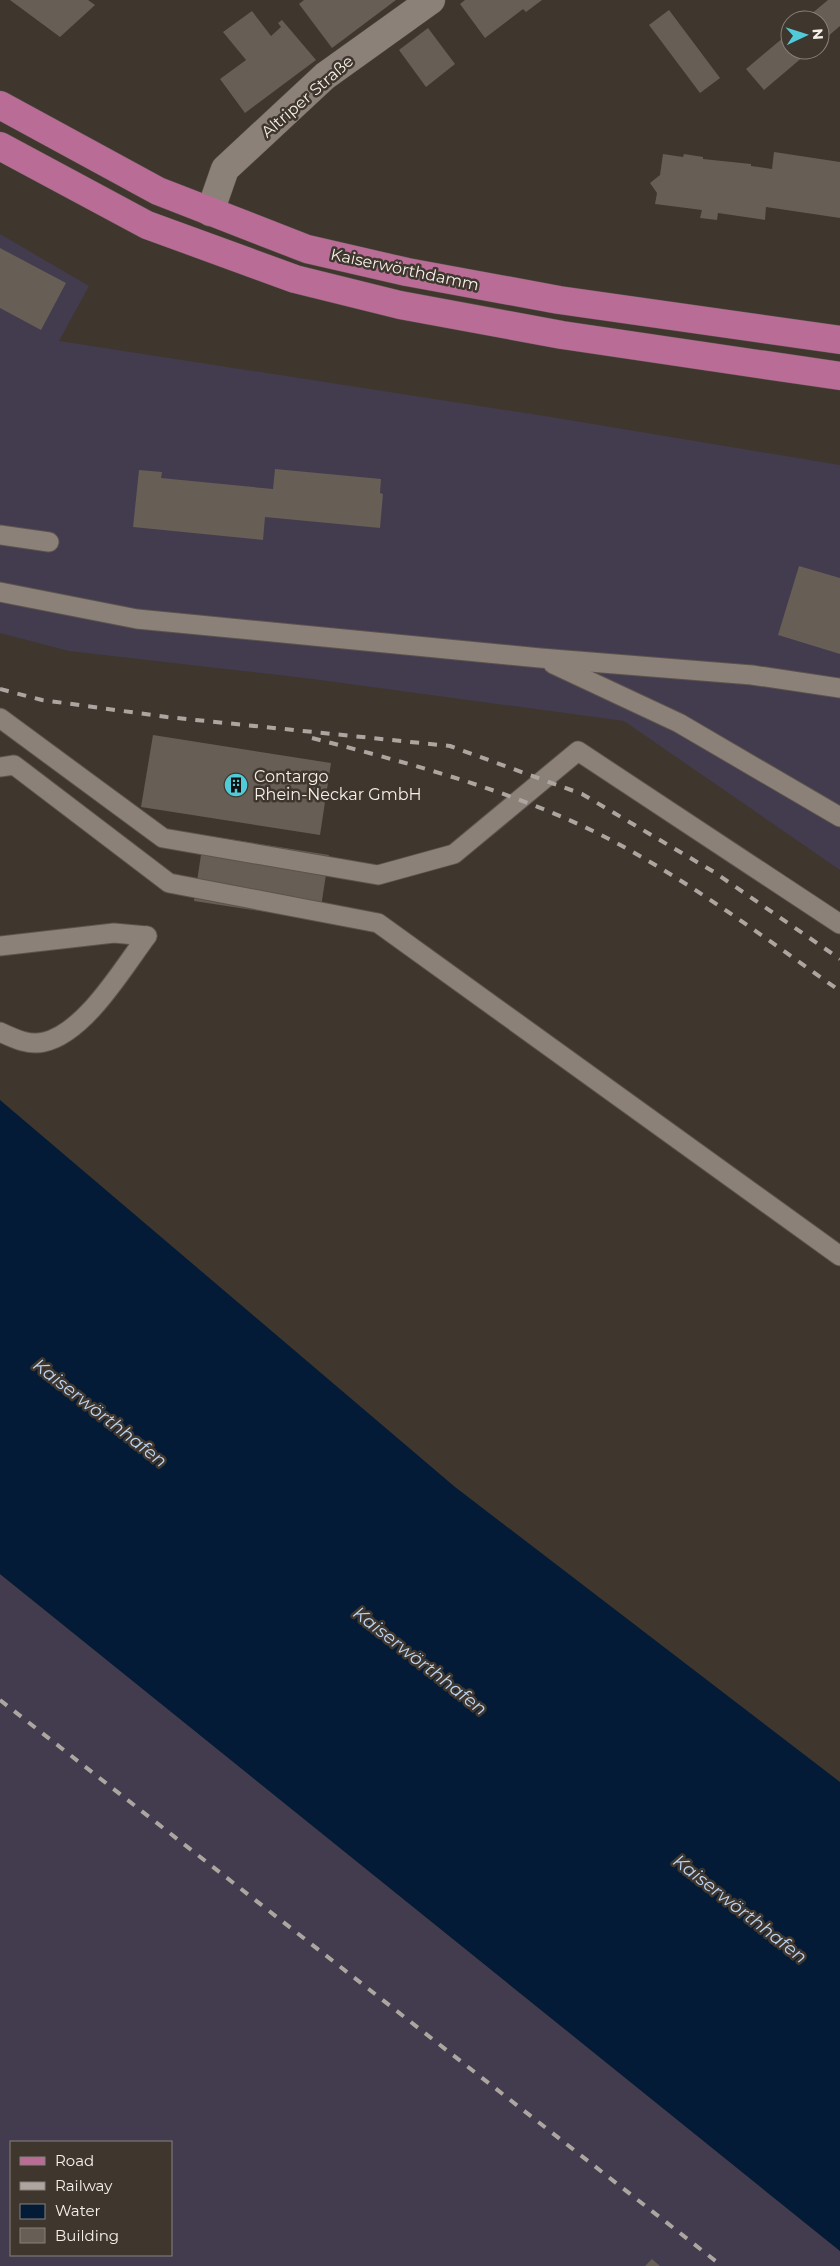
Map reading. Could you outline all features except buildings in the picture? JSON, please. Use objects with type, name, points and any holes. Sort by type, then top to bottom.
[{"type":"main road","name":"Kaiserwörthdamm","points":[[0,104],[158,191],[307,248],[407,272],[559,300],[840,340]]},
{"type":"main road","name":"Kaiserwörthdamm","points":[[0,146],[147,225],[295,279],[400,305],[562,335],[840,376]]},
{"type":"street","name":"Altriper Straße","points":[[210,212],[225,169],[325,76],[430,0]]},
{"type":"lane","points":[[0,535],[50,542]]},
{"type":"lane","points":[[0,592],[137,619],[540,658],[752,675],[840,688]]},
{"type":"lane","points":[[540,658],[679,723],[840,817]]},
{"type":"lane","points":[[0,718],[163,838],[378,875],[454,854],[578,751],[840,924]]},
{"type":"lane","points":[[0,767],[14,765],[169,882],[378,923],[840,1256]]},
{"type":"lane","points":[[0,946],[114,933],[147,936],[97,1004],[62,1036],[42,1043],[19,1041],[0,1032]]},
{"type":"shaded area","points":[[0,234],[89,286],[59,341],[551,417],[840,465],[840,870],[624,721],[305,678],[69,651],[0,633]]},
{"type":"shaded area","points":[[0,1574],[840,2251],[840,2266],[0,2266]]},
{"type":"water","name":"Kaiserwörthhafen","points":[[0,1100],[455,1487],[840,1782],[840,2251],[0,1574]]},
{"type":"railway","points":[[0,689],[42,700],[167,717],[450,746],[582,794],[714,872],[840,959]]},
{"type":"railway","points":[[312,738],[464,781],[501,793],[574,822],[609,839],[669,873],[727,911],[840,991]]},
{"type":"railway","points":[[0,1700],[722,2266]]},
{"type":"place","name":"Contargo Rhein-Neckar GmbH","points":[[236,785]]}]
